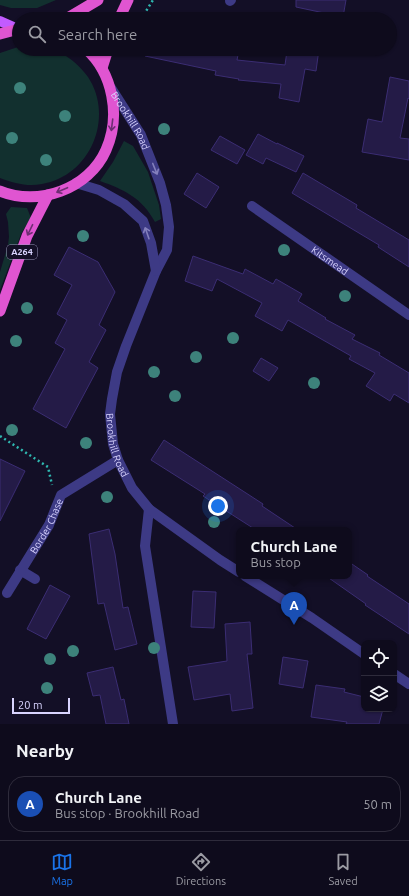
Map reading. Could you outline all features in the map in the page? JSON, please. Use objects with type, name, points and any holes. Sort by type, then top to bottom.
[{"type":"highway","points":[[78,12],[98,0]]},
{"type":"highway","points":[[122,12],[128,0]]},
{"type":"highway","points":[[0,34],[12,31]]},
{"type":"highway","points":[[0,191],[6,194],[26,197],[48,195],[62,191],[87,175],[98,163],[106,150],[110,137],[113,102],[110,86],[102,68],[92,56]]},
{"type":"highway","points":[[102,68],[106,56]]},
{"type":"highway","name":"A264","points":[[0,311],[27,236],[48,195]]},
{"type":"main road","points":[[0,21],[12,26]]},
{"type":"street","name":"Brookhill Road","points":[[110,86],[141,135],[160,183],[166,205],[169,227],[167,250],[156,271],[117,372],[112,399],[111,428],[118,460],[132,488],[149,509],[236,570]]},
{"type":"street","points":[[76,183],[99,190],[124,204],[143,221],[151,243],[156,271]]},
{"type":"street","name":"Kitsmead","points":[[252,206],[409,315]]},
{"type":"street","name":"Border Chase","points":[[7,592],[49,525],[61,495],[118,460]]},
{"type":"street","points":[[149,509],[145,546],[173,724]]},
{"type":"street","points":[[20,570],[35,579]]},
{"type":"street","points":[[250,579],[312,618],[361,652]]},
{"type":"street","points":[[397,676],[409,684]]},
{"type":"path","points":[[145,12],[153,0]]},
{"type":"path","points":[[0,436],[48,467],[52,488],[61,495]]},
{"type":"green space","points":[[0,0],[56,0],[37,8],[11,8],[0,5]]},
{"type":"green space","points":[[12,49],[12,56],[66,56],[81,68],[88,77],[96,93],[99,110],[98,127],[93,143],[85,157],[73,170],[59,179],[42,184],[31,185],[21,184],[0,178],[0,53]]},
{"type":"green space","points":[[124,141],[133,146],[148,172],[159,205],[161,219],[155,222],[144,207],[132,196],[100,181],[113,162]]},
{"type":"green space","points":[[11,207],[27,208],[31,218],[21,234],[0,290],[0,272],[9,237],[6,214]]},
{"type":"building","points":[[296,0],[346,0],[344,12],[320,12],[296,7]]},
{"type":"building","points":[[145,56],[238,56],[237,60],[285,65],[286,56],[318,56],[316,71],[305,69],[299,102],[279,98],[281,84],[238,80],[239,79],[215,75],[216,71]]},
{"type":"building","points":[[390,77],[409,81],[409,99],[408,98],[400,138],[409,139],[409,160],[362,152],[368,119],[382,122]]},
{"type":"building","points":[[258,134],[304,156],[296,172],[266,158],[263,164],[246,155]]},
{"type":"building","points":[[220,136],[245,150],[237,164],[211,150]]},
{"type":"building","points":[[197,173],[219,187],[206,208],[184,194]]},
{"type":"building","points":[[303,173],[357,205],[356,208],[409,240],[409,267],[378,247],[379,245],[292,193]]},
{"type":"building","points":[[69,247],[98,262],[115,292],[99,325],[106,330],[89,362],[98,368],[66,428],[33,409],[65,349],[55,343],[67,320],[57,314],[72,285],[54,275]]},
{"type":"building","points":[[193,256],[243,274],[245,269],[273,284],[276,279],[302,294],[298,301],[326,318],[325,319],[355,335],[352,339],[380,353],[379,355],[409,373],[409,403],[394,394],[390,401],[366,386],[375,373],[349,359],[351,356],[288,320],[282,331],[255,316],[262,303],[217,279],[212,291],[185,281]]},
{"type":"building","points":[[261,358],[278,368],[269,381],[253,371]]},
{"type":"building","points":[[164,440],[263,504],[262,506],[294,527],[251,527],[203,496],[205,494],[151,460]]},
{"type":"building","points":[[0,459],[25,471],[0,521]]},
{"type":"building","points":[[109,529],[115,554],[123,608],[128,607],[137,644],[115,650],[104,603],[98,604],[89,534]]},
{"type":"building","points":[[352,564],[368,575],[367,576],[409,604],[409,634],[365,605],[366,604],[330,579],[352,579]]},
{"type":"building","points":[[50,585],[70,596],[46,639],[27,629]]},
{"type":"building","points":[[193,591],[216,592],[214,628],[191,627]]},
{"type":"building","points":[[250,622],[252,654],[247,654],[253,708],[232,711],[230,694],[194,700],[188,667],[227,661],[225,624]]},
{"type":"building","points":[[283,657],[308,661],[303,688],[279,684]]},
{"type":"building","points":[[113,667],[121,700],[124,699],[129,724],[106,724],[100,695],[93,696],[87,673]]},
{"type":"building","points":[[316,685],[345,689],[344,692],[361,696],[361,712],[382,712],[379,724],[346,724],[347,722],[311,717]]},
{"type":"place","name":"Church Lane","points":[[294,625]]}]
